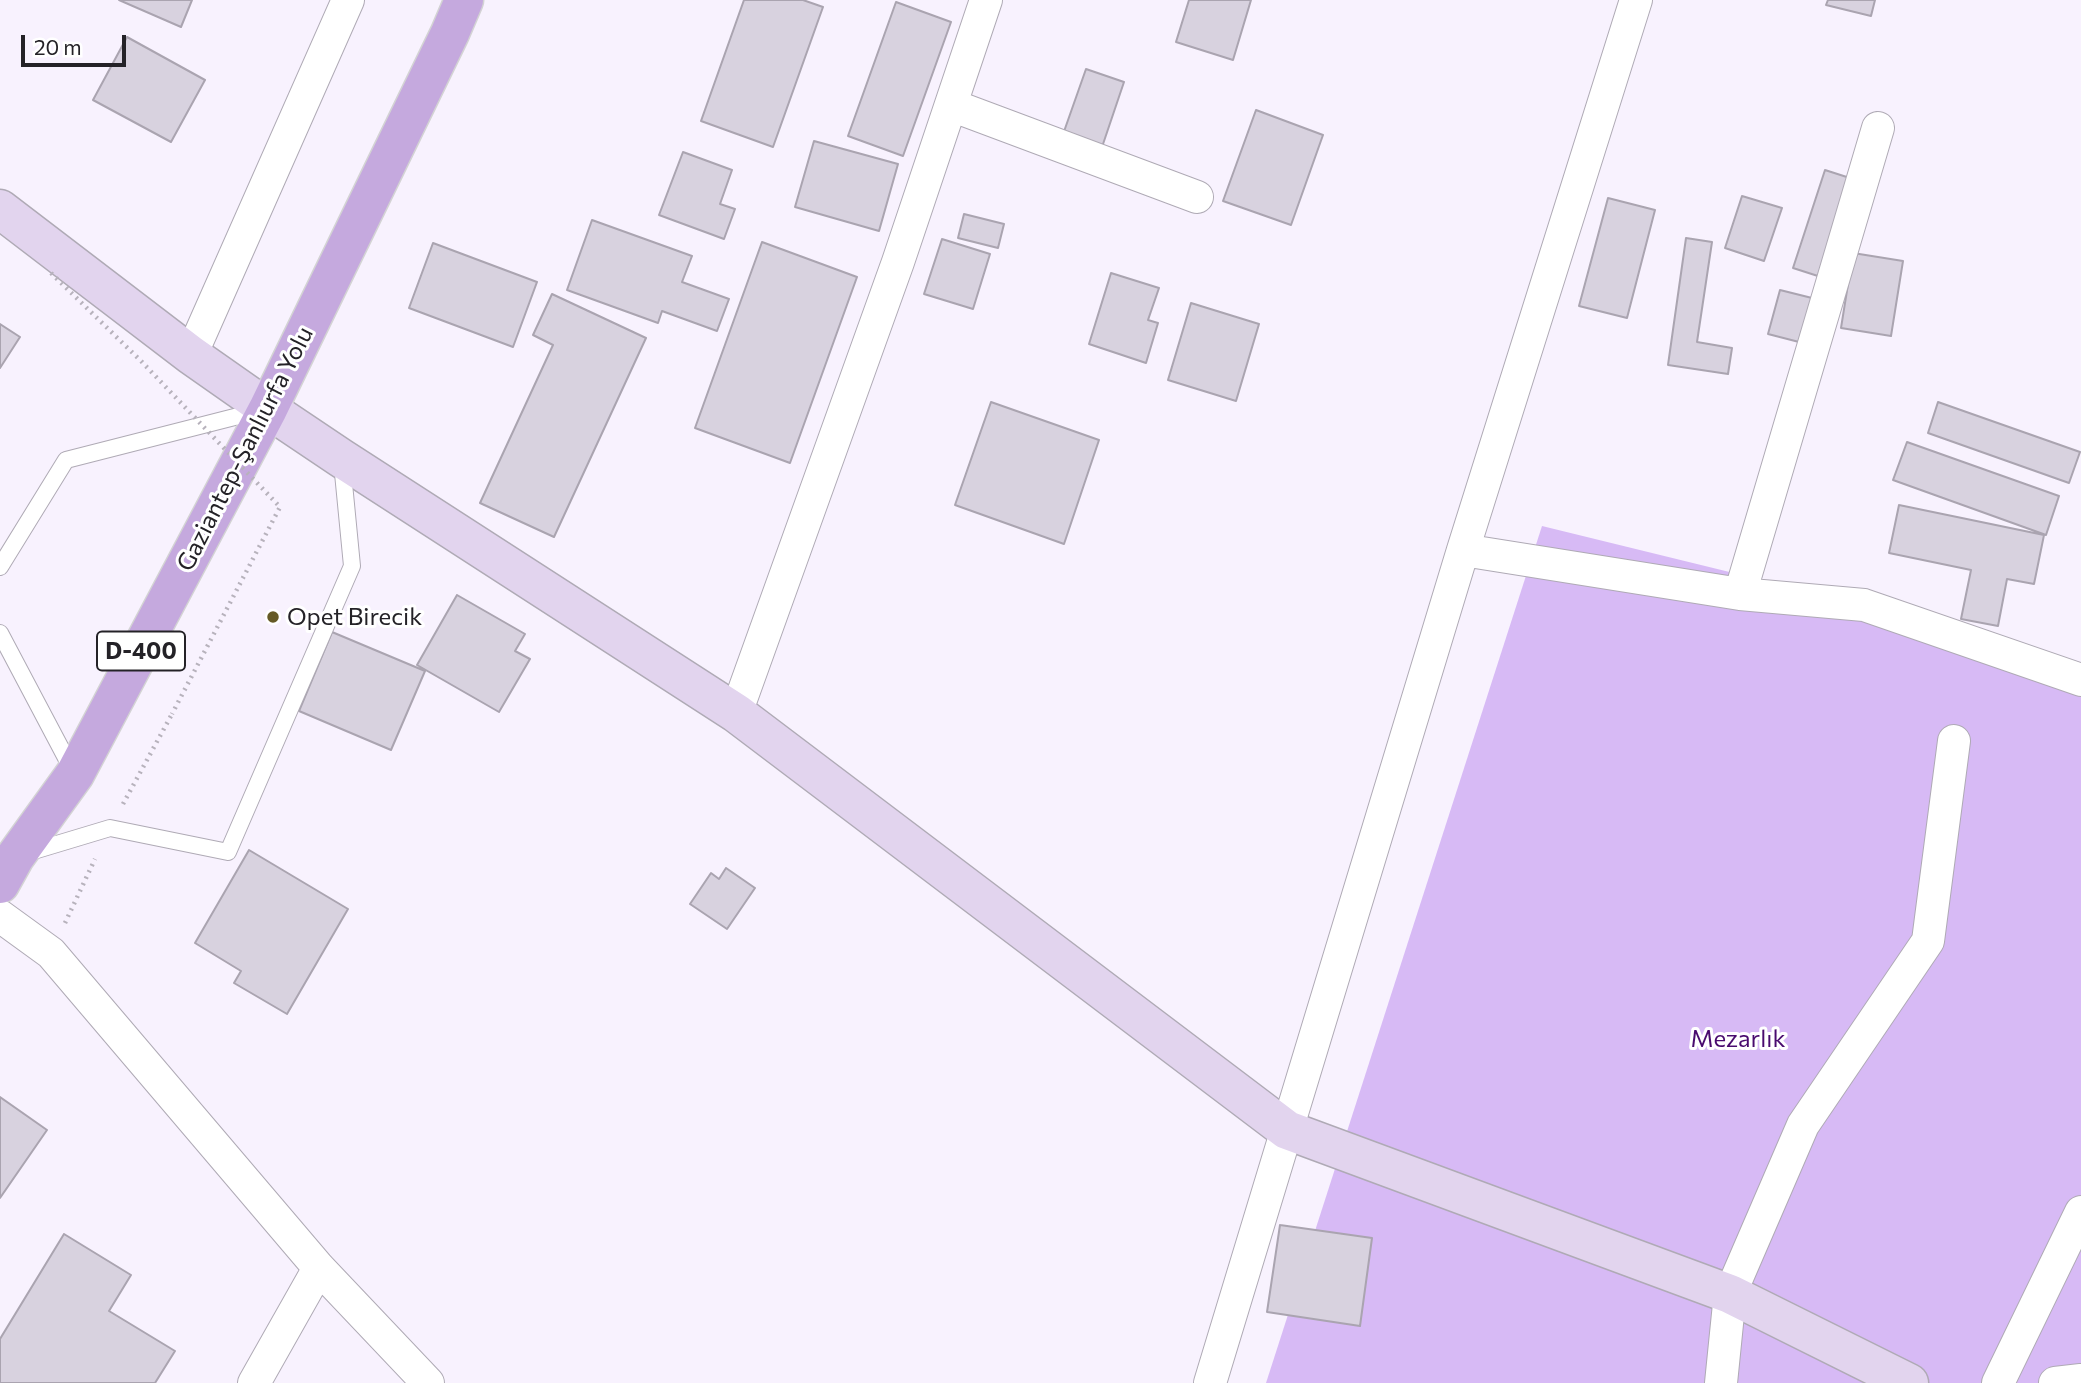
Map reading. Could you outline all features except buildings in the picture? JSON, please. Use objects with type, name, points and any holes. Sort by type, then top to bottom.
[{"type":"main road","name":"Gaziantep-Şanlıurfa Yolu","points":[[5,862],[75,775],[268,409],[464,0]]},
{"type":"street","points":[[191,355],[348,0]]},
{"type":"street","points":[[736,713],[898,262],[986,0]]},
{"type":"street","points":[[1210,1383],[1463,550],[1636,0]]},
{"type":"street","points":[[951,105],[1197,197]]},
{"type":"street","points":[[1740,594],[1878,128]]},
{"type":"street","points":[[0,209],[191,355],[268,409],[736,713],[1287,1130],[1730,1294],[1909,1383]]},
{"type":"street","points":[[1463,550],[1740,594],[1864,605],[2081,680]]},
{"type":"street","points":[[1721,1383],[1730,1294],[1803,1125],[1928,941],[1954,741]]},
{"type":"street","points":[[0,916],[51,953],[319,1268],[428,1383]]},
{"type":"street","points":[[1998,1383],[2081,1212]]},
{"type":"street","points":[[254,1383],[319,1268]]},
{"type":"street","points":[[2055,1383],[2081,1380]]},
{"type":"lane","points":[[0,567],[66,460],[268,409]]},
{"type":"lane","points":[[5,862],[110,828],[228,852],[352,566],[341,458]]},
{"type":"lane","points":[[0,633],[75,775]]},
{"type":"path","points":[[51,273],[141,360],[280,506],[172,714]]},
{"type":"green space","name":"Mezarlık","points":[[1542,526],[1864,605],[2081,680],[2081,1383],[1266,1383]]},
{"type":"place","name":"Opet Birecik","points":[[273,617]]}]
